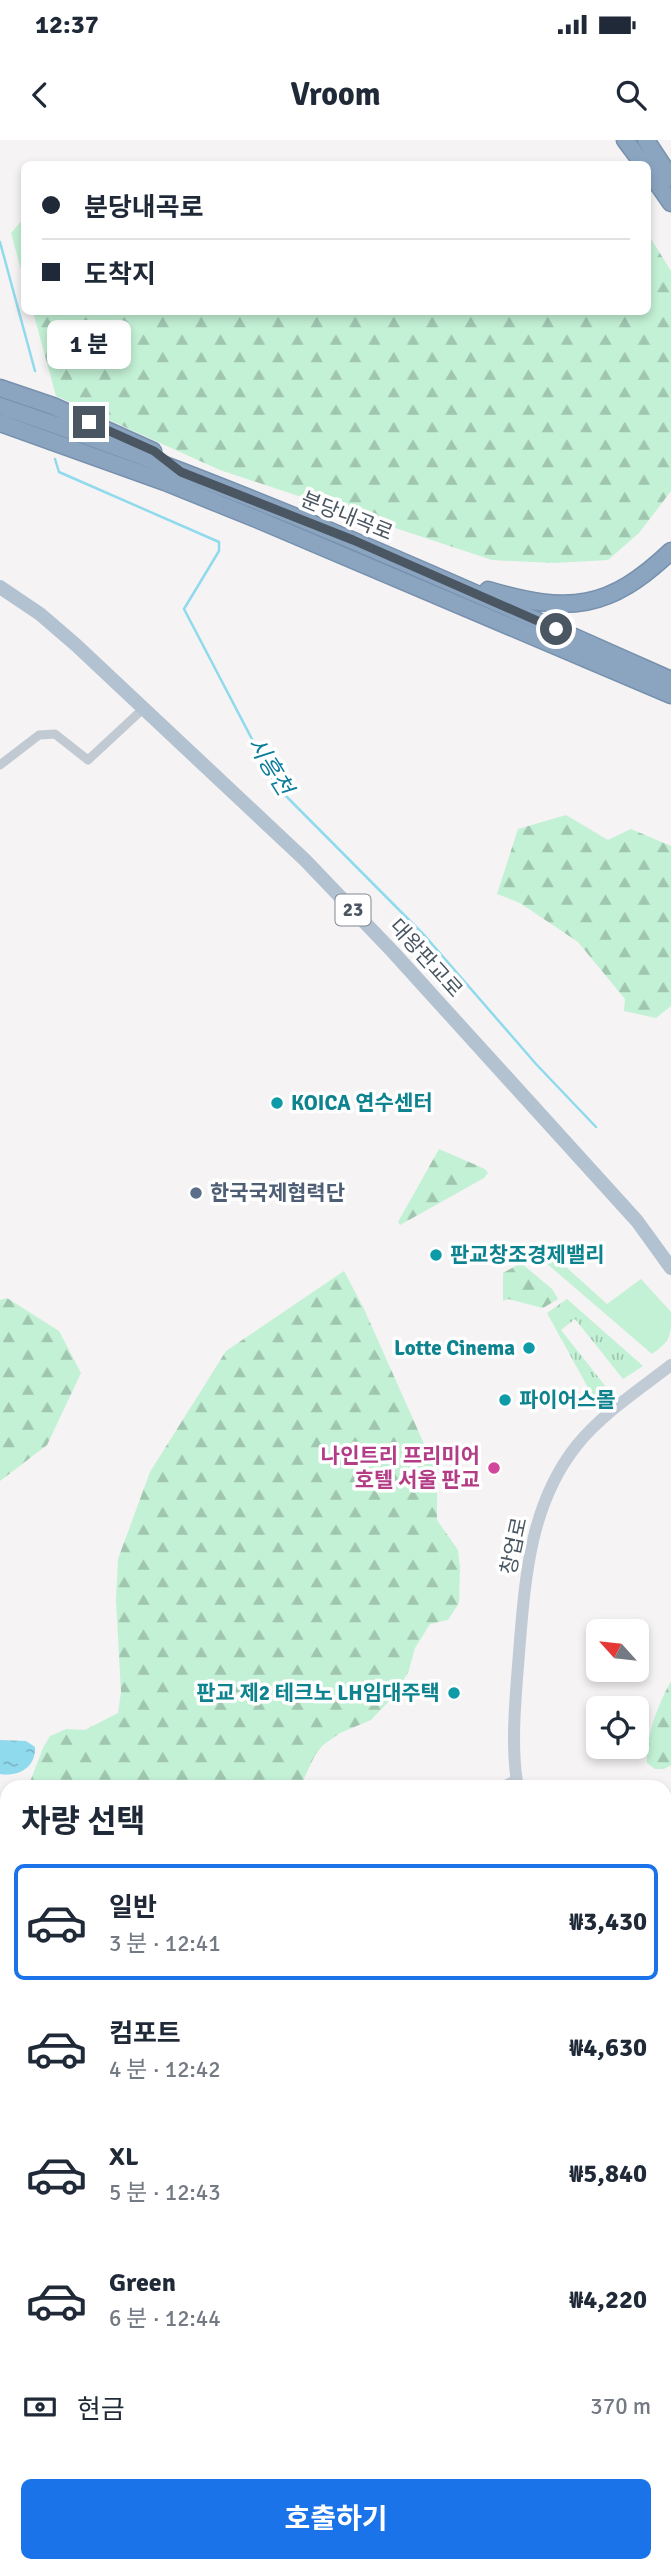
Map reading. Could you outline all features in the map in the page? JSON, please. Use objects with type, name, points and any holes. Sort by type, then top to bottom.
[{"type":"highway","points":[[625,140],[641,161]]},
{"type":"highway","points":[[646,140],[671,178]]},
{"type":"highway","points":[[651,174],[671,203]]},
{"type":"highway","points":[[0,388],[130,439],[154,451],[181,472]]},
{"type":"highway","name":"분당내곡로","points":[[0,405],[353,540],[671,680]]},
{"type":"highway","name":"분당내곡로","points":[[0,423],[165,482],[259,520],[671,695]]},
{"type":"highway","points":[[433,575],[515,597],[576,604],[599,600],[624,589],[671,551]]},
{"type":"main road","name":"대왕판교로","points":[[0,587],[40,614],[305,860],[393,952],[637,1221],[671,1268]]},
{"type":"street","points":[[0,765],[39,735],[55,733],[88,760],[144,708]]},
{"type":"street","name":"창업로","points":[[517,1780],[518,1674],[525,1581],[537,1520],[559,1472],[577,1446],[630,1395],[671,1365]]},
{"type":"green space","points":[[21,221],[21,270],[11,233]]},
{"type":"green space","points":[[651,239],[671,271],[671,491],[639,533],[608,560],[553,563],[492,560],[220,470],[56,396],[34,315],[651,315]]},
{"type":"green space","points":[[566,815],[608,840],[631,829],[671,846],[671,1006],[656,1018],[624,1011],[625,999],[578,942],[520,903],[497,894],[518,829]]},
{"type":"green space","points":[[439,1149],[485,1169],[488,1173],[484,1178],[400,1225],[398,1222]]},
{"type":"green space","points":[[547,1250],[607,1304],[641,1279],[671,1312],[670,1333],[663,1345],[652,1354],[538,1256]]},
{"type":"green space","points":[[521,1263],[552,1289],[558,1299],[543,1308],[508,1299],[503,1301],[503,1273]]},
{"type":"green space","points":[[344,1271],[364,1309],[437,1473],[437,1520],[458,1550],[459,1603],[448,1620],[430,1624],[415,1648],[408,1673],[389,1701],[371,1720],[340,1733],[323,1745],[303,1780],[31,1780],[50,1736],[66,1729],[85,1730],[118,1713],[121,1692],[116,1600],[118,1559],[150,1472],[226,1351]]},
{"type":"green space","points":[[7,1298],[59,1331],[81,1373],[47,1445],[0,1481],[0,1300]]},
{"type":"green space","points":[[567,1299],[643,1366],[623,1379],[575,1319],[561,1330],[610,1392],[597,1404],[547,1313]]},
{"type":"green space","points":[[671,1681],[671,1765],[664,1769],[655,1769],[647,1763],[649,1738],[657,1710]]},
{"type":"water","points":[[0,1740],[26,1741],[35,1747],[33,1760],[20,1772],[0,1774]]},
{"type":"waterway","name":"시흥천","points":[[0,242],[35,371]]},
{"type":"waterway","name":"시흥천","points":[[55,459],[59,472],[219,542],[219,551],[184,609],[277,787],[425,936],[536,1064],[596,1127]]},
{"type":"place","name":"KOICA 연수센터","points":[[277,1103]]},
{"type":"place","name":"한국국제협력단","points":[[196,1193]]},
{"type":"place","name":"판교창조경제밸리","points":[[436,1255]]},
{"type":"place","name":"Lotte Cinema","points":[[529,1348]]},
{"type":"place","name":"파이어스몰","points":[[505,1400]]},
{"type":"place","name":"나인트리 프리미어 호텔 서울 판교","points":[[494,1468]]},
{"type":"place","name":"판교 제2 테크노 LH임대주택","points":[[454,1693]]},
{"type":"route","points":[[89,422],[154,451],[181,472],[353,540],[556,629]]}]
